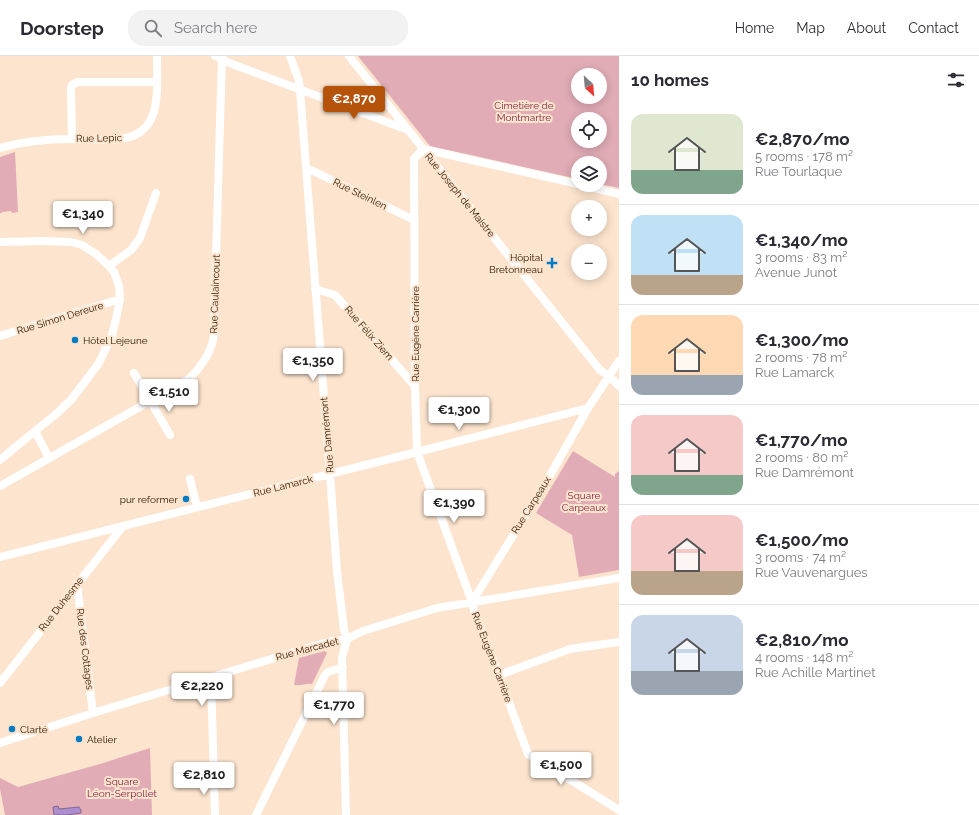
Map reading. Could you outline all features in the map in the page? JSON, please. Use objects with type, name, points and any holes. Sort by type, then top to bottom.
[{"type":"street","name":"Rue Lepic","points":[[0,148],[33,141],[121,139],[140,133],[149,122],[155,106],[157,56]]},
{"type":"street","name":"Rue Damrémont","points":[[290,56],[299,80],[300,90],[337,572],[344,630],[347,639],[342,658],[346,815]]},
{"type":"street","name":"Rue Joseph de Maistre","points":[[349,56],[600,370],[609,376],[619,386]]},
{"type":"street","points":[[220,57],[232,64],[408,130]]},
{"type":"street","name":"Rue Caulaincourt","points":[[0,486],[189,379],[208,355],[212,344],[214,325],[220,57]]},
{"type":"street","points":[[72,139],[71,88],[73,84],[78,82],[157,82]]},
{"type":"street","points":[[423,148],[571,182]]},
{"type":"street","name":"Rue Eugène Carrière","points":[[423,148],[414,159],[415,386],[417,452],[474,611],[528,754],[619,810]]},
{"type":"street","name":"Rue Steinlen","points":[[307,168],[414,220]]},
{"type":"street","points":[[607,191],[619,194]]},
{"type":"street","points":[[109,266],[131,250],[140,238],[156,194]]},
{"type":"street","points":[[0,242],[44,241],[71,242],[82,245],[96,254],[114,272],[119,286],[120,299],[112,335],[99,363],[72,400],[0,460]]},
{"type":"street","name":"Rue Félix Ziem","points":[[315,289],[335,295],[415,386]]},
{"type":"street","name":"Rue Simon Dereure","points":[[0,336],[120,299]]},
{"type":"street","points":[[609,376],[619,361]]},
{"type":"street","points":[[134,373],[170,435]]},
{"type":"street","name":"Rue Carpeaux","points":[[472,602],[535,499],[588,408],[609,376]]},
{"type":"street","name":"Rue Lamarck","points":[[0,557],[588,408]]},
{"type":"street","points":[[35,431],[49,458]]},
{"type":"street","points":[[190,479],[197,507]]},
{"type":"street","name":"Rue Duhesme","points":[[0,683],[122,526]]},
{"type":"street","name":"Rue Marcadet","points":[[0,743],[331,641],[347,639],[363,631],[437,608],[619,578]]},
{"type":"street","name":"Rue des Cottages","points":[[77,584],[93,714]]},
{"type":"street","points":[[499,675],[570,649],[619,642]]},
{"type":"street","points":[[256,815],[325,675],[328,672],[343,667]]},
{"type":"street","points":[[211,678],[214,815]]},
{"type":"green space","name":"Cimetière de Montmartre","points":[[358,56],[619,56],[619,188],[607,185],[607,156],[571,156],[571,177],[430,146]]},
{"type":"green space","points":[[15,152],[18,212],[12,213],[11,211],[0,213],[0,157]]},
{"type":"green space","name":"Square Carpeaux","points":[[573,451],[615,477],[615,474],[619,471],[619,570],[579,577],[572,535],[536,513]]},
{"type":"green space","points":[[325,651],[327,653],[312,684],[294,685],[299,658]]},
{"type":"green space","name":"Square Léon-Serpollet","points":[[150,748],[152,815],[5,815],[0,789],[0,778],[18,787]]},
{"type":"shaded area","points":[[58,806],[59,809],[79,807],[81,813],[54,815],[53,807]]},
{"type":"place","name":"Hôpital Bretonneau","points":[[552,263]]},
{"type":"place","name":"Hôtel Lejeune","points":[[75,340]]},
{"type":"place","name":"pur reformer","points":[[186,499]]},
{"type":"place","name":"Clarté","points":[[12,729]]},
{"type":"place","name":"Atelier","points":[[79,739]]}]
